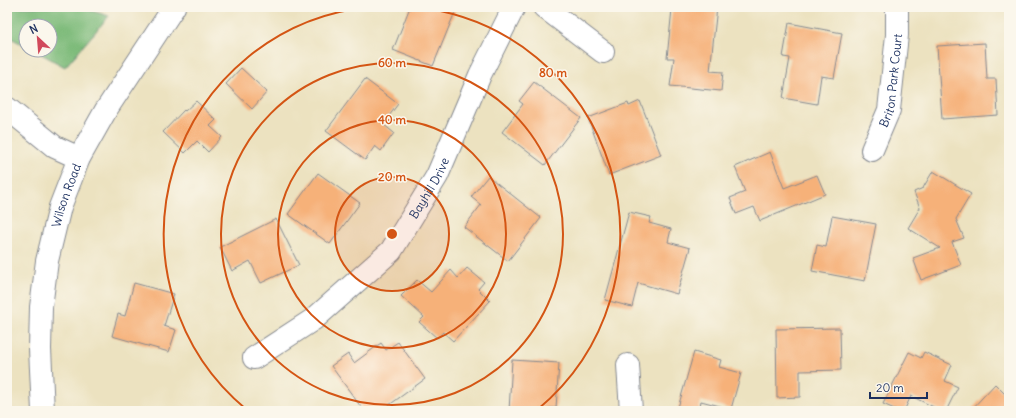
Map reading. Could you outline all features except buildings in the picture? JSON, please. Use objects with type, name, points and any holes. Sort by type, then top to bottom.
[{"type":"street","name":"Wilson Road","points":[[43,411],[40,349],[41,307],[47,261],[60,207],[79,158],[106,110],[174,7]]},
{"type":"street","name":"Bayhill Drive","points":[[254,358],[314,319],[391,251],[437,176],[480,75],[514,7]]},
{"type":"street","points":[[544,7],[603,52]]},
{"type":"street","name":"Briton Park Court","points":[[872,150],[889,110],[897,35],[897,7]]},
{"type":"street","points":[[7,108],[54,148],[79,158]]},
{"type":"street","points":[[628,365],[630,411]]},
{"type":"green space","points":[[7,7],[79,7],[109,16],[65,67],[49,58],[58,58],[58,18],[18,18],[18,42],[7,36]]}]
